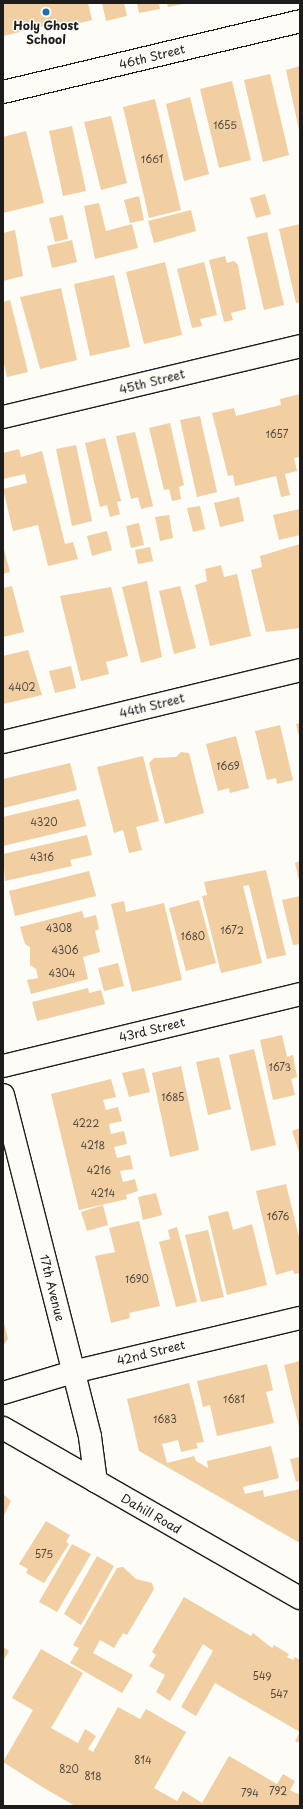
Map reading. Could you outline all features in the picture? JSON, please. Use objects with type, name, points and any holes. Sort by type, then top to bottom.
[{"type":"street","name":"46th Street","points":[[3,92],[300,21]]},
{"type":"street","name":"45th Street","points":[[3,417],[300,346]]},
{"type":"street","name":"44th Street","points":[[3,742],[300,670]]},
{"type":"street","name":"43rd Street","points":[[3,1066],[300,994]]},
{"type":"street","name":"17th Avenue","points":[[3,1095],[90,1438],[96,1482]]},
{"type":"street","name":"42nd Street","points":[[3,1393],[73,1372],[300,1318]]},
{"type":"street","name":"Dahill Road","points":[[3,1428],[300,1598]]},
{"type":"building","name":"Holy Ghost School","points":[[3,3],[88,3],[92,20],[64,27],[62,22],[3,36]]},
{"type":"building","points":[[102,3],[124,3],[127,16],[106,21]]},
{"type":"building","points":[[137,3],[159,3],[160,9],[139,13]]},
{"type":"building","points":[[167,3],[182,3],[182,4],[168,7]]},
{"type":"building","points":[[300,66],[300,130],[299,130],[286,70]]},
{"type":"building","points":[[270,74],[289,155],[263,162],[244,80]]},
{"type":"building","points":[[232,81],[251,160],[219,168],[200,89]]},
{"type":"building","points":[[190,97],[209,174],[184,181],[166,104]]},
{"type":"building","points":[[155,99],[181,210],[149,218],[123,107]]},
{"type":"building","points":[[111,116],[127,183],[101,190],[84,122]]},
{"type":"building","points":[[72,126],[86,191],[63,196],[49,131]]},
{"type":"building","points":[[26,131],[44,203],[3,213],[3,137]]},
{"type":"building","points":[[265,194],[271,214],[256,218],[250,198]]},
{"type":"building","points":[[139,196],[144,220],[130,223],[124,200]]},
{"type":"building","points":[[99,203],[106,231],[132,224],[138,248],[95,259],[84,206]]},
{"type":"building","points":[[191,210],[196,231],[154,243],[148,221]]},
{"type":"building","points":[[63,215],[68,239],[55,242],[49,218]]},
{"type":"building","points":[[300,224],[300,302],[296,303],[279,229]]},
{"type":"building","points":[[15,230],[23,276],[3,281],[3,233]]},
{"type":"building","points":[[267,232],[284,305],[264,310],[247,237]]},
{"type":"building","points":[[72,240],[77,262],[52,268],[47,246]]},
{"type":"building","points":[[225,256],[227,263],[234,261],[238,265],[246,309],[231,313],[233,320],[224,322],[209,260]]},
{"type":"building","points":[[165,262],[182,335],[144,344],[126,272]]},
{"type":"building","points":[[204,262],[217,315],[200,319],[202,326],[192,328],[177,269]]},
{"type":"building","points":[[114,275],[130,347],[90,356],[74,284]]},
{"type":"building","points":[[61,288],[77,360],[40,369],[20,297]]},
{"type":"building","points":[[10,300],[28,372],[7,377],[3,360],[3,302]]},
{"type":"building","points":[[300,394],[300,457],[294,458],[297,471],[285,474],[290,495],[281,497],[276,476],[235,486],[233,475],[228,476],[212,413],[234,408],[236,416],[281,405],[280,399]]},
{"type":"building","points":[[200,416],[217,492],[197,497],[180,420]]},
{"type":"building","points":[[170,423],[184,485],[179,487],[181,499],[172,501],[169,489],[164,490],[149,428]]},
{"type":"building","points":[[135,432],[153,506],[141,509],[138,497],[131,499],[116,436]]},
{"type":"building","points":[[105,438],[121,501],[117,502],[120,514],[110,517],[107,505],[100,507],[85,443]]},
{"type":"building","points":[[76,445],[92,521],[72,526],[56,449]]},
{"type":"building","points":[[19,449],[21,457],[42,451],[65,544],[73,542],[78,559],[48,566],[38,525],[13,531],[3,489],[27,483],[25,474],[3,479],[3,453]]},
{"type":"building","points":[[239,497],[244,521],[220,527],[214,503]]},
{"type":"building","points":[[200,506],[205,529],[193,532],[187,508]]},
{"type":"building","points":[[300,509],[300,535],[279,540],[273,515]]},
{"type":"building","points":[[169,515],[173,538],[160,541],[155,517]]},
{"type":"building","points":[[139,523],[144,545],[131,548],[126,526]]},
{"type":"building","points":[[107,531],[112,550],[92,556],[87,536]]},
{"type":"building","points":[[300,544],[300,628],[266,632],[251,570],[262,567],[260,556]]},
{"type":"building","points":[[3,546],[10,572],[3,574]]},
{"type":"building","points":[[150,547],[153,561],[138,564],[135,550]]},
{"type":"building","points":[[221,565],[224,577],[237,574],[251,636],[210,646],[195,585],[207,581],[205,569]]},
{"type":"building","points":[[147,581],[162,657],[141,663],[122,587]]},
{"type":"building","points":[[12,586],[24,632],[3,637],[3,588]]},
{"type":"building","points":[[180,586],[196,648],[174,654],[159,591]]},
{"type":"building","points":[[111,587],[128,656],[106,662],[109,674],[81,681],[60,596]]},
{"type":"building","points":[[28,650],[42,695],[3,704],[3,656]]},
{"type":"building","points":[[71,666],[76,688],[55,693],[49,671]]},
{"type":"building","points":[[300,723],[300,736],[299,736],[296,724]]},
{"type":"building","points":[[280,725],[293,780],[277,784],[276,778],[267,780],[255,731]]},
{"type":"building","points":[[236,736],[249,788],[230,793],[229,788],[218,791],[206,744]]},
{"type":"building","points":[[181,752],[189,753],[204,813],[165,824],[149,763],[154,758],[176,757]]},
{"type":"building","points":[[143,756],[159,821],[136,827],[142,850],[129,853],[123,830],[114,833],[97,767]]},
{"type":"building","points":[[70,763],[77,790],[3,808],[3,779]]},
{"type":"building","points":[[79,799],[86,826],[3,846],[3,817]]},
{"type":"building","points":[[87,835],[92,855],[70,860],[72,866],[5,881],[3,854]]},
{"type":"building","points":[[300,861],[300,880],[299,880],[295,863]]},
{"type":"building","points":[[266,870],[286,955],[267,959],[249,885],[243,886],[262,963],[221,973],[202,896],[207,895],[204,882]]},
{"type":"building","points":[[89,871],[96,896],[15,916],[9,891]]},
{"type":"building","points":[[300,896],[300,944],[293,945],[282,900]]},
{"type":"building","points":[[199,900],[216,963],[186,971],[169,908]]},
{"type":"building","points":[[124,901],[126,912],[164,903],[182,980],[132,992],[111,904]]},
{"type":"building","points":[[82,911],[84,918],[96,915],[99,929],[95,931],[100,952],[83,957],[88,979],[31,994],[27,980],[38,978],[36,969],[30,965],[30,947],[25,944],[20,927]]},
{"type":"building","points":[[118,963],[124,986],[104,991],[98,968]]},
{"type":"building","points":[[88,988],[89,993],[101,990],[105,1004],[37,1021],[32,1002]]},
{"type":"building","points":[[282,1035],[287,1057],[293,1055],[297,1077],[291,1079],[295,1095],[273,1100],[260,1040]]},
{"type":"building","points":[[254,1049],[276,1145],[251,1151],[229,1055]]},
{"type":"building","points":[[219,1057],[231,1109],[208,1115],[196,1062]]},
{"type":"building","points":[[181,1066],[199,1150],[170,1157],[152,1073]]},
{"type":"building","points":[[144,1068],[150,1092],[129,1097],[122,1073]]},
{"type":"building","points":[[111,1079],[116,1097],[103,1100],[106,1110],[118,1107],[122,1121],[109,1124],[111,1134],[124,1131],[127,1144],[114,1147],[117,1158],[130,1155],[133,1169],[120,1171],[123,1182],[135,1179],[138,1191],[126,1195],[127,1199],[79,1210],[51,1094]]},
{"type":"building","points":[[300,1128],[300,1155],[292,1131]]},
{"type":"building","points":[[286,1184],[300,1241],[300,1273],[294,1274],[293,1270],[276,1275],[256,1191]]},
{"type":"building","points":[[156,1193],[162,1215],[143,1220],[138,1197]]},
{"type":"building","points":[[103,1205],[108,1225],[87,1231],[81,1212]]},
{"type":"building","points":[[228,1211],[233,1230],[252,1224],[267,1285],[227,1295],[208,1216]]},
{"type":"building","points":[[139,1221],[160,1306],[129,1313],[130,1318],[111,1323],[95,1256],[115,1252],[109,1228]]},
{"type":"building","points":[[177,1227],[197,1302],[176,1307],[159,1242],[170,1239],[168,1230]]},
{"type":"building","points":[[208,1230],[224,1297],[201,1302],[185,1235]]},
{"type":"building","points":[[3,1319],[8,1339],[3,1346]]},
{"type":"building","points":[[300,1361],[300,1427],[299,1427],[284,1365]]},
{"type":"building","points":[[267,1364],[273,1390],[266,1392],[274,1423],[217,1436],[210,1405],[203,1407],[197,1381]]},
{"type":"building","points":[[189,1383],[204,1442],[196,1443],[198,1448],[181,1452],[178,1440],[162,1444],[167,1463],[194,1456],[196,1461],[208,1468],[207,1461],[271,1446],[279,1478],[243,1487],[245,1494],[263,1490],[264,1497],[300,1489],[300,1543],[139,1451],[127,1399]]},
{"type":"building","points":[[300,1457],[300,1481],[296,1482],[290,1459]]},
{"type":"building","points":[[3,1494],[11,1501],[3,1517]]},
{"type":"building","points":[[46,1521],[70,1535],[66,1542],[69,1544],[44,1583],[26,1573],[28,1569],[19,1564]]},
{"type":"building","points":[[72,1544],[91,1554],[57,1612],[39,1602]]},
{"type":"building","points":[[97,1556],[114,1566],[81,1625],[64,1614]]},
{"type":"building","points":[[123,1567],[136,1579],[152,1583],[154,1589],[127,1635],[123,1633],[114,1648],[100,1640],[93,1653],[133,1675],[122,1693],[70,1663],[79,1648],[73,1645],[117,1568]]},
{"type":"building","points":[[184,1597],[251,1636],[253,1633],[272,1648],[274,1645],[289,1654],[287,1657],[293,1660],[295,1657],[300,1660],[300,1732],[215,1683],[196,1716],[181,1707],[213,1651],[203,1644],[170,1701],[156,1692],[165,1675],[149,1666],[156,1655],[152,1652]]},
{"type":"building","points":[[3,1647],[9,1651],[3,1661]]},
{"type":"building","points":[[41,1649],[83,1673],[51,1728],[78,1743],[85,1729],[96,1736],[88,1749],[93,1752],[118,1707],[140,1719],[146,1709],[186,1732],[154,1788],[177,1801],[183,1791],[202,1803],[229,1756],[277,1784],[283,1774],[295,1781],[290,1790],[300,1795],[300,1806],[75,1806],[44,1788],[3,1762],[33,1710],[12,1698]]},
{"type":"building","points":[[300,1732],[300,1743],[295,1741]]},
{"type":"place","name":"Holy Ghost School","points":[[46,12]]}]
